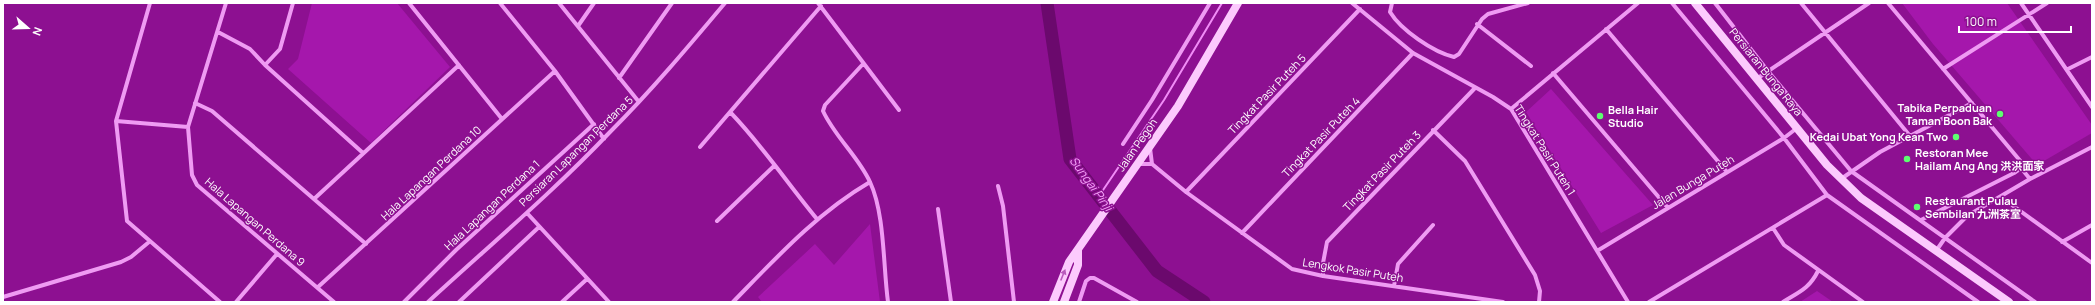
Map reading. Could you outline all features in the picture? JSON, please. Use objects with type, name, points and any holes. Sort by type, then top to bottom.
[{"type":"street","points":[[150,3],[116,121],[127,222],[220,302]]},
{"type":"street","name":"Hala Lapangan Perdana 9","points":[[226,3],[188,127],[192,175],[197,185],[334,302]]},
{"type":"street","points":[[265,65],[280,49],[293,3]]},
{"type":"street","points":[[409,3],[502,119]]},
{"type":"street","points":[[500,3],[555,71],[604,139]]},
{"type":"street","points":[[559,3],[639,102]]},
{"type":"street","points":[[578,26],[594,3]]},
{"type":"street","points":[[620,78],[672,3]]},
{"type":"street","name":"Persiaran Lapangan Perdana 5","points":[[428,302],[527,213],[604,139],[639,102],[726,3]]},
{"type":"street","name":"Jalan Pegoh","points":[[1123,144],[1152,100],[1210,3]]},
{"type":"street","name":"Jalan Pegoh","points":[[1064,302],[1078,266],[1078,251],[1178,106],[1238,3]]},
{"type":"street","name":"Tingkat Pasir Puteh 1","points":[[1352,3],[1360,8],[1413,53],[1493,97],[1511,109],[1628,302]]},
{"type":"street","points":[[1392,3],[1390,12],[1398,22],[1426,45],[1454,57],[1459,54],[1477,24],[1488,14],[1528,3]]},
{"type":"street","points":[[1511,109],[1638,3]]},
{"type":"street","points":[[1672,3],[1784,138],[1827,196],[1978,302]]},
{"type":"street","name":"Persiaran Bunga Raya","points":[[1695,3],[1841,180],[1861,198],[2008,302]]},
{"type":"street","points":[[1715,3],[1767,70],[1851,171],[2035,302]]},
{"type":"street","points":[[1801,3],[1910,136]]},
{"type":"street","points":[[1758,78],[1767,70],[1869,3]]},
{"type":"street","points":[[1888,3],[2020,158],[2021,168],[2030,180]]},
{"type":"street","points":[[2021,3],[2068,69],[2092,106]]},
{"type":"street","points":[[1943,69],[2028,13],[2048,3]]},
{"type":"street","points":[[700,147],[819,5],[862,64],[899,110]]},
{"type":"street","name":"Tingkat Pasir Puteh 5","points":[[1186,192],[1360,8]]},
{"type":"street","points":[[1477,24],[1530,66]]},
{"type":"street","points":[[1606,29],[1727,172]]},
{"type":"street","points":[[218,32],[250,49],[265,65],[363,153]]},
{"type":"street","name":"Tingkat Pasir Puteh 4","points":[[1242,233],[1413,53]]},
{"type":"street","points":[[2068,69],[2092,57]]},
{"type":"street","points":[[862,64],[825,105],[823,111],[859,162],[870,182],[878,203],[888,302]]},
{"type":"street","points":[[314,200],[459,65]]},
{"type":"street","name":"Hala Lapangan Perdana 10","points":[[318,288],[555,71]]},
{"type":"street","points":[[1553,73],[1668,208]]},
{"type":"street","name":"Tingkat Pasir Puteh 3","points":[[1323,276],[1323,263],[1327,242],[1475,88]]},
{"type":"street","points":[[195,103],[212,111],[366,244]]},
{"type":"street","points":[[1841,180],[1851,171],[1880,152],[1972,103]]},
{"type":"street","points":[[730,112],[756,140],[774,166],[817,219]]},
{"type":"street","points":[[116,121],[188,127]]},
{"type":"street","name":"Hala Lapangan Perdana 1","points":[[404,302],[456,250],[594,124]]},
{"type":"street","name":"Jalan Bunga Puteh","points":[[1597,251],[1784,138],[1797,128]]},
{"type":"street","points":[[1434,130],[1465,161],[1531,268],[1540,291],[1540,302]]},
{"type":"street","points":[[1136,166],[1152,164],[1149,147]]},
{"type":"street","points":[[1936,251],[1945,238],[1967,216],[2092,147]]},
{"type":"street","name":"Lengkok Pasir Puteh","points":[[1152,164],[1186,192],[1292,269],[1323,276],[1503,302]]},
{"type":"street","points":[[717,221],[774,166]]},
{"type":"street","points":[[1921,220],[2021,168]]},
{"type":"street","points":[[733,302],[817,219],[852,193],[870,182]]},
{"type":"street","points":[[998,186],[1003,206],[1014,302]]},
{"type":"street","points":[[1649,302],[1827,196]]},
{"type":"street","points":[[2001,197],[2092,263]]},
{"type":"street","points":[[938,209],[950,302]]},
{"type":"street","points":[[527,213],[609,302]]},
{"type":"street","points":[[1394,286],[1398,264],[1433,225]]},
{"type":"street","points":[[2062,242],[2092,225]]},
{"type":"street","points":[[459,302],[539,227]]},
{"type":"street","points":[[1773,228],[1784,245],[1863,302]]},
{"type":"street","points":[[3,297],[121,262],[131,257],[149,242]]},
{"type":"street","points":[[1053,302],[1069,262],[1078,251]]},
{"type":"street","points":[[236,302],[277,254]]},
{"type":"street","points":[[1782,302],[1805,289],[1811,283],[1818,271]]},
{"type":"street","points":[[1079,302],[1086,281],[1090,278],[1094,278],[1137,302]]},
{"type":"street","points":[[562,302],[587,279]]},
{"type":"shaded area","points":[[312,3],[397,3],[450,67],[371,143],[288,69],[298,59]]},
{"type":"shaded area","points":[[1902,3],[2007,3],[2092,125],[2092,133],[2037,165],[1933,44]]},
{"type":"shaded area","points":[[1551,89],[1653,205],[1601,233],[1526,112]]},
{"type":"shaded area","points":[[870,224],[880,302],[762,302],[758,297],[815,244],[834,265]]},
{"type":"shaded area","points":[[1817,291],[1833,302],[1800,302]]},
{"type":"waterway","name":"Sungai Pinji","points":[[1047,3],[1070,159],[1157,271],[1204,302]]},
{"type":"waterway","points":[[1099,196],[1164,100],[1222,3]]},
{"type":"place","name":"Tabika Perpaduan Taman Boon Bak","points":[[2000,114]]},
{"type":"place","name":"Bella Hair Studio","points":[[1600,116]]},
{"type":"place","name":"Kedai Ubat Yong Kean Two","points":[[1956,137]]},
{"type":"place","name":"Restoran Mee Hailam Ang Ang 洪洪面家","points":[[1907,159]]},
{"type":"place","name":"Restaurant Pulau Sembilan 九洲茶室","points":[[1917,207]]}]
